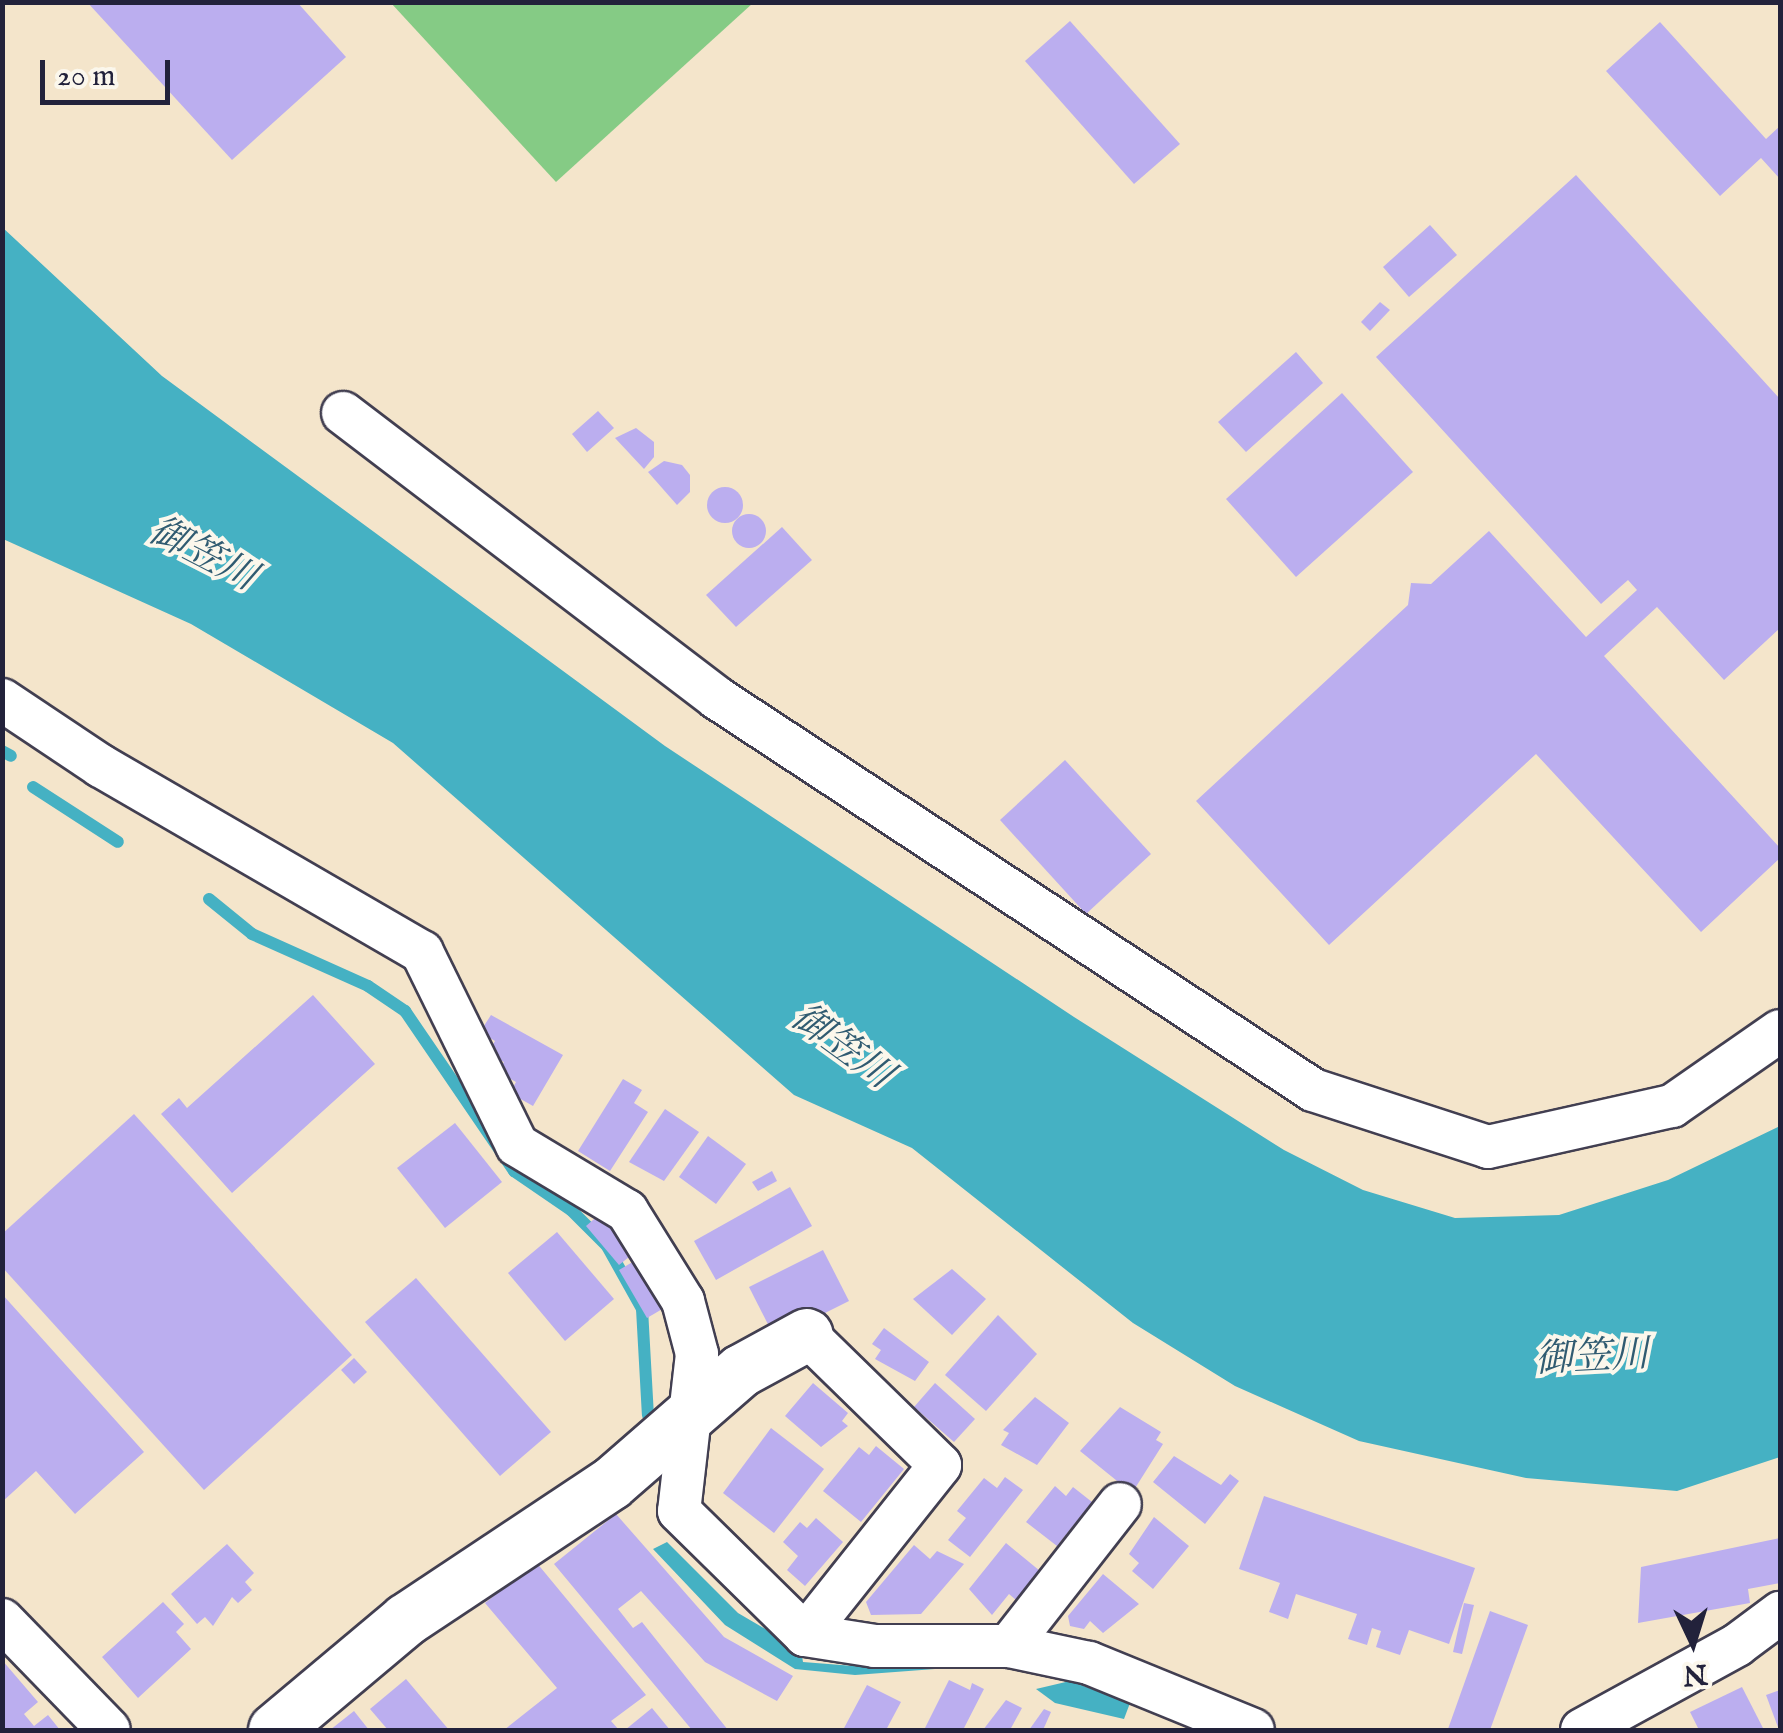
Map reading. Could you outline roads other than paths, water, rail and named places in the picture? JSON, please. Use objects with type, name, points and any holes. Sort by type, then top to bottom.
[{"type":"street","points":[[343,414],[716,698],[1313,1090],[1488,1148],[1672,1106],[1780,1031]]},
{"type":"street","points":[[2,700],[101,766],[422,952],[517,1144],[626,1210],[682,1301],[697,1354],[684,1424],[679,1510],[804,1636],[876,1646],[1008,1646],[1089,1663],[1253,1730]]},
{"type":"street","points":[[275,1730],[406,1620],[611,1484],[741,1371],[807,1334],[940,1465],[804,1636]]},
{"type":"street","points":[[1008,1646],[1120,1504]]},
{"type":"street","points":[[1582,1730],[1780,1613]]},
{"type":"street","points":[[2,1620],[109,1730]]},
{"type":"water","name":"御笠川","points":[[2,227],[162,376],[665,746],[1074,1017],[1284,1150],[1363,1190],[1455,1218],[1559,1215],[1668,1180],[1780,1126],[1780,1457],[1677,1491],[1526,1478],[1359,1441],[1235,1386],[1133,1323],[912,1148],[794,1095],[393,743],[191,624],[3,539]]},
{"type":"water","points":[[667,1542],[738,1613],[801,1650],[803,1662],[866,1667],[869,1658],[928,1657],[935,1669],[855,1675],[795,1669],[725,1625],[653,1549]]},
{"type":"water","points":[[1070,1681],[1130,1703],[1124,1719],[1055,1703],[1036,1689]]},
{"type":"waterway","points":[[2,751],[11,756]]},
{"type":"waterway","points":[[33,787],[118,842]]},
{"type":"waterway","points":[[209,899],[252,934],[368,986],[405,1011],[514,1171],[571,1210],[607,1246],[642,1309],[648,1415]]}]
